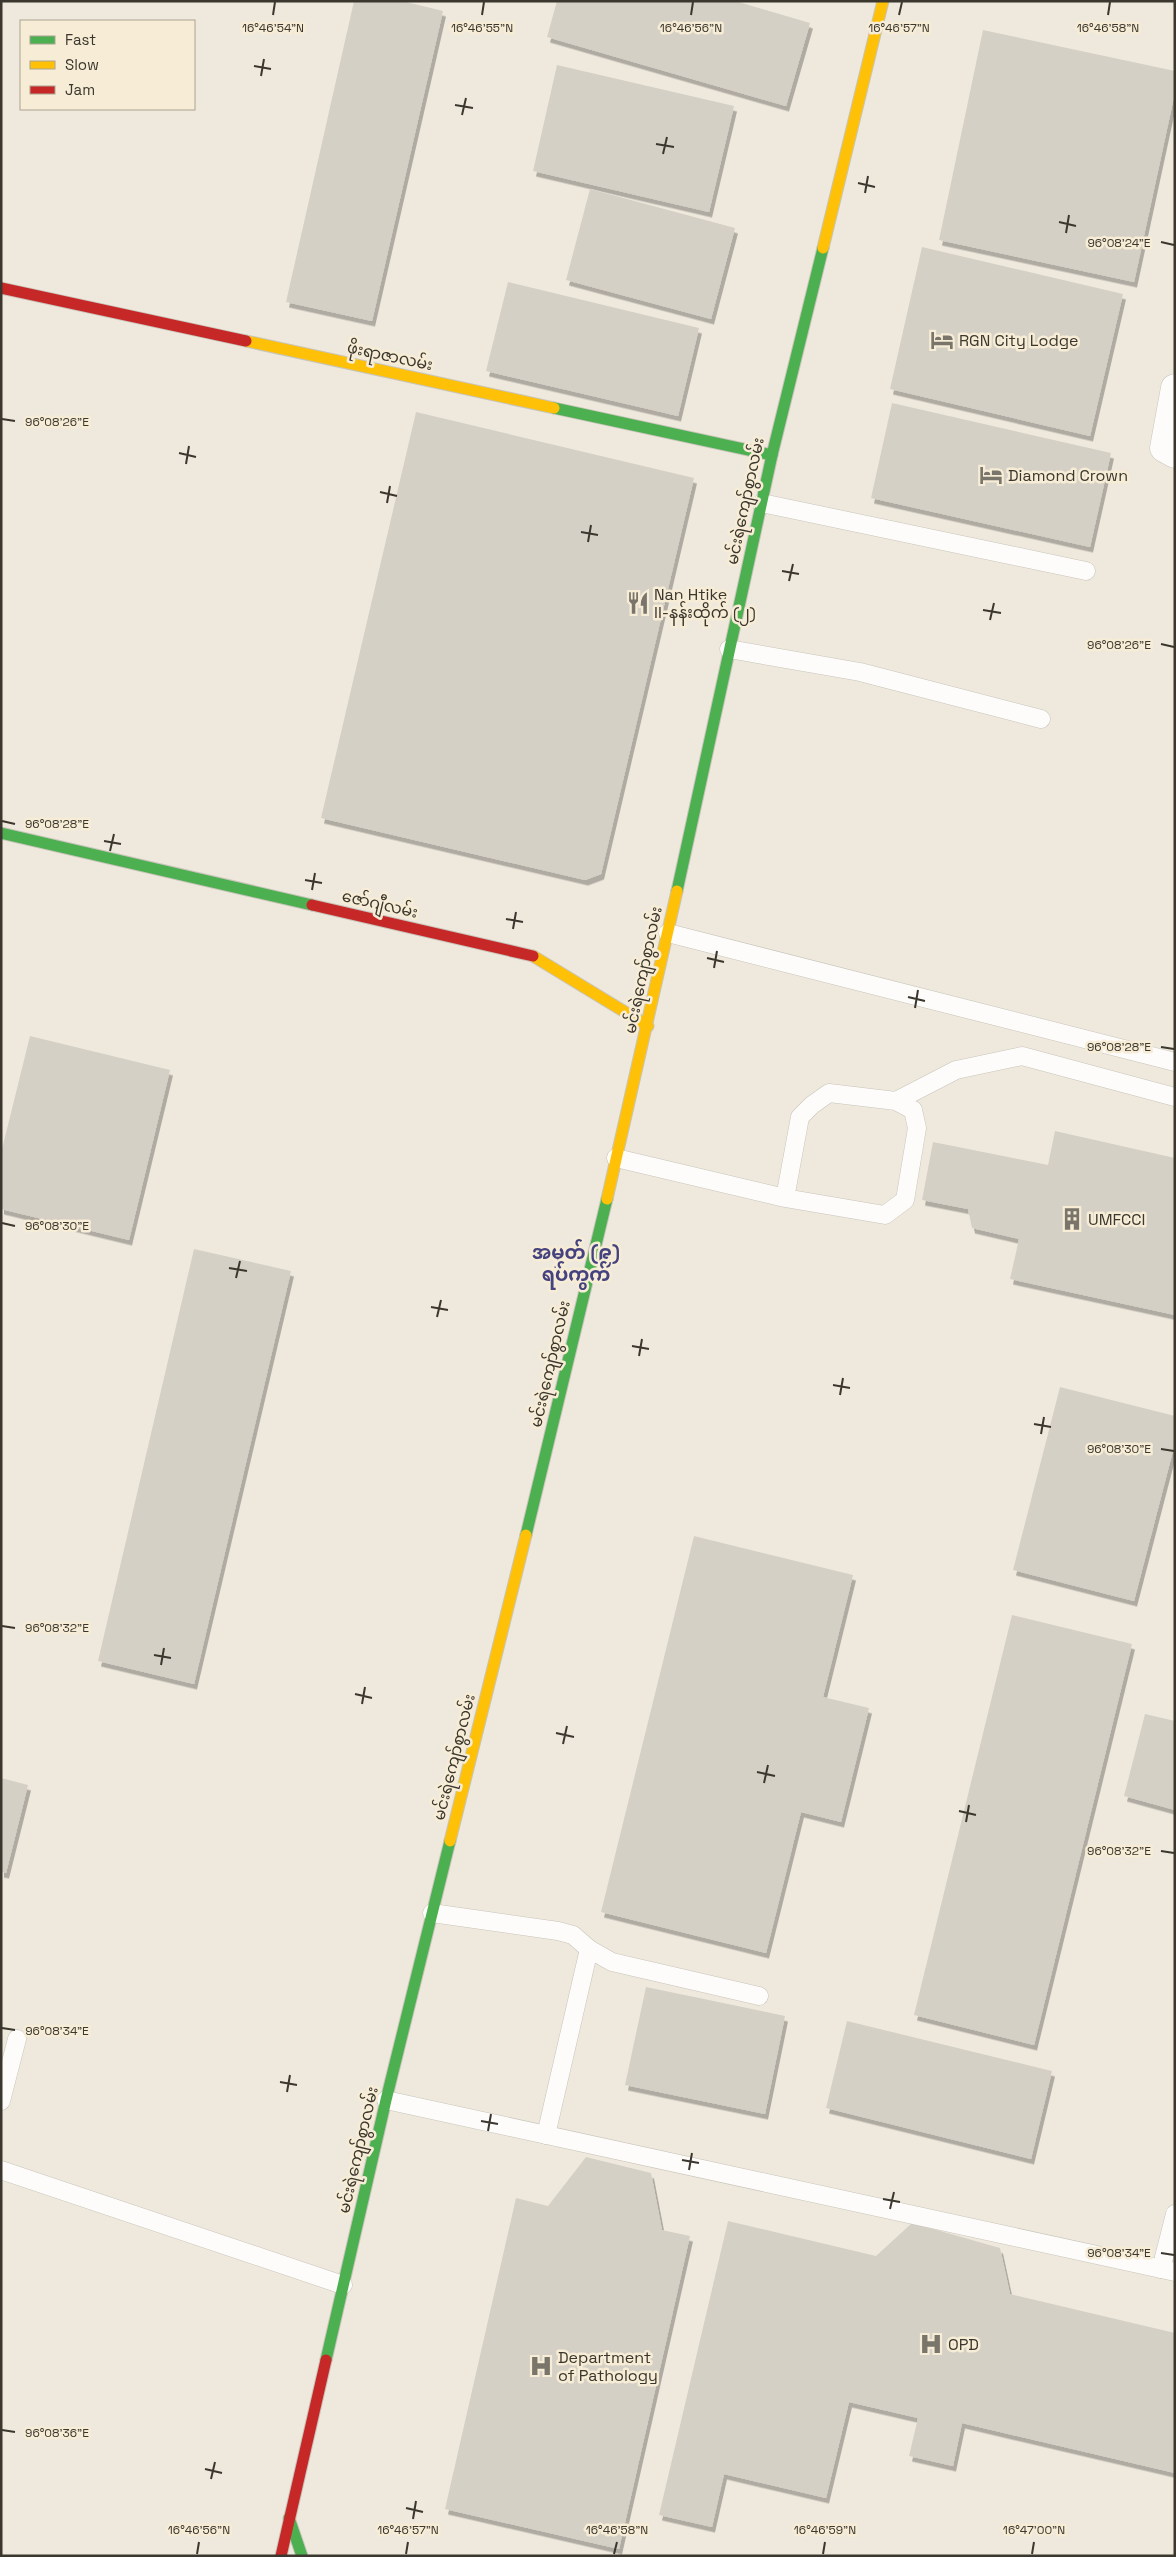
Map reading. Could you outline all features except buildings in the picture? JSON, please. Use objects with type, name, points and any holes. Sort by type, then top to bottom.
[{"type":"main road","name":"မင်းရဲကျော်စွာလမ်း","points":[[281,2556],[386,2100],[541,1473],[648,1026],[772,455],[883,1]]},
{"type":"main road","name":"ဖိုးရာဇာလမ်း","points":[[1,288],[772,455]]},
{"type":"main road","name":"ဇော်ဂျီလမ်း","points":[[1,834],[533,956],[648,1026]]},
{"type":"main road","points":[[290,2518],[302,2556]]},
{"type":"street","points":[[1175,388],[1164,448],[1175,454]]},
{"type":"lane","points":[[762,503],[1086,572]]},
{"type":"lane","points":[[729,649],[860,672],[1041,719]]},
{"type":"lane","points":[[668,932],[1175,1062]]},
{"type":"lane","points":[[896,1101],[956,1070],[1022,1056],[1175,1097]]},
{"type":"lane","points":[[616,1158],[785,1198],[885,1215],[905,1200],[917,1128],[913,1110],[896,1101],[829,1093],[812,1104],[800,1117],[785,1198]]},
{"type":"lane","points":[[432,1913],[558,1931],[573,1936],[589,1950],[612,1962],[759,1996]]},
{"type":"lane","points":[[546,2135],[589,1950]]},
{"type":"lane","points":[[1,2101],[17,2039]]},
{"type":"lane","points":[[386,2100],[1168,2270],[1175,2214]]},
{"type":"lane","points":[[1,2170],[343,2285]]},
{"type":"traffic: fast","points":[[677,891],[772,455],[823,248]]},
{"type":"traffic: fast","points":[[554,408],[772,455]]},
{"type":"traffic: fast","points":[[1,833],[312,905]]},
{"type":"traffic: fast","points":[[526,1535],[607,1199]]},
{"type":"traffic: fast","points":[[326,2360],[386,2100],[450,1841]]},
{"type":"traffic: fast","points":[[289,2518],[302,2556]]},
{"type":"traffic: slow","points":[[823,248],[883,1]]},
{"type":"traffic: slow","points":[[246,341],[554,408]]},
{"type":"traffic: slow","points":[[607,1199],[677,891]]},
{"type":"traffic: slow","points":[[533,956],[648,1026]]},
{"type":"traffic: slow","points":[[450,1841],[526,1535]]},
{"type":"traffic: jam","points":[[1,288],[246,341]]},
{"type":"traffic: jam","points":[[312,905],[533,956]]},
{"type":"traffic: jam","points":[[281,2556],[326,2360]]},
{"type":"place","name":"RGN City Lodge","points":[[942,340]]},
{"type":"place","name":"Diamond Crown","points":[[991,475]]},
{"type":"place","name":"Nan Htike II-နန်းထိုက် (၂)","points":[[638,603]]},
{"type":"place","name":"UMFCCI","points":[[1072,1219]]},
{"type":"place","name":"OPD","points":[[931,2344]]},
{"type":"place","name":"Department of Pathology","points":[[541,2366]]},
{"type":"district","name":"အမှတ် (၉) ရပ်ကွက်","points":[[576,1263]]}]
